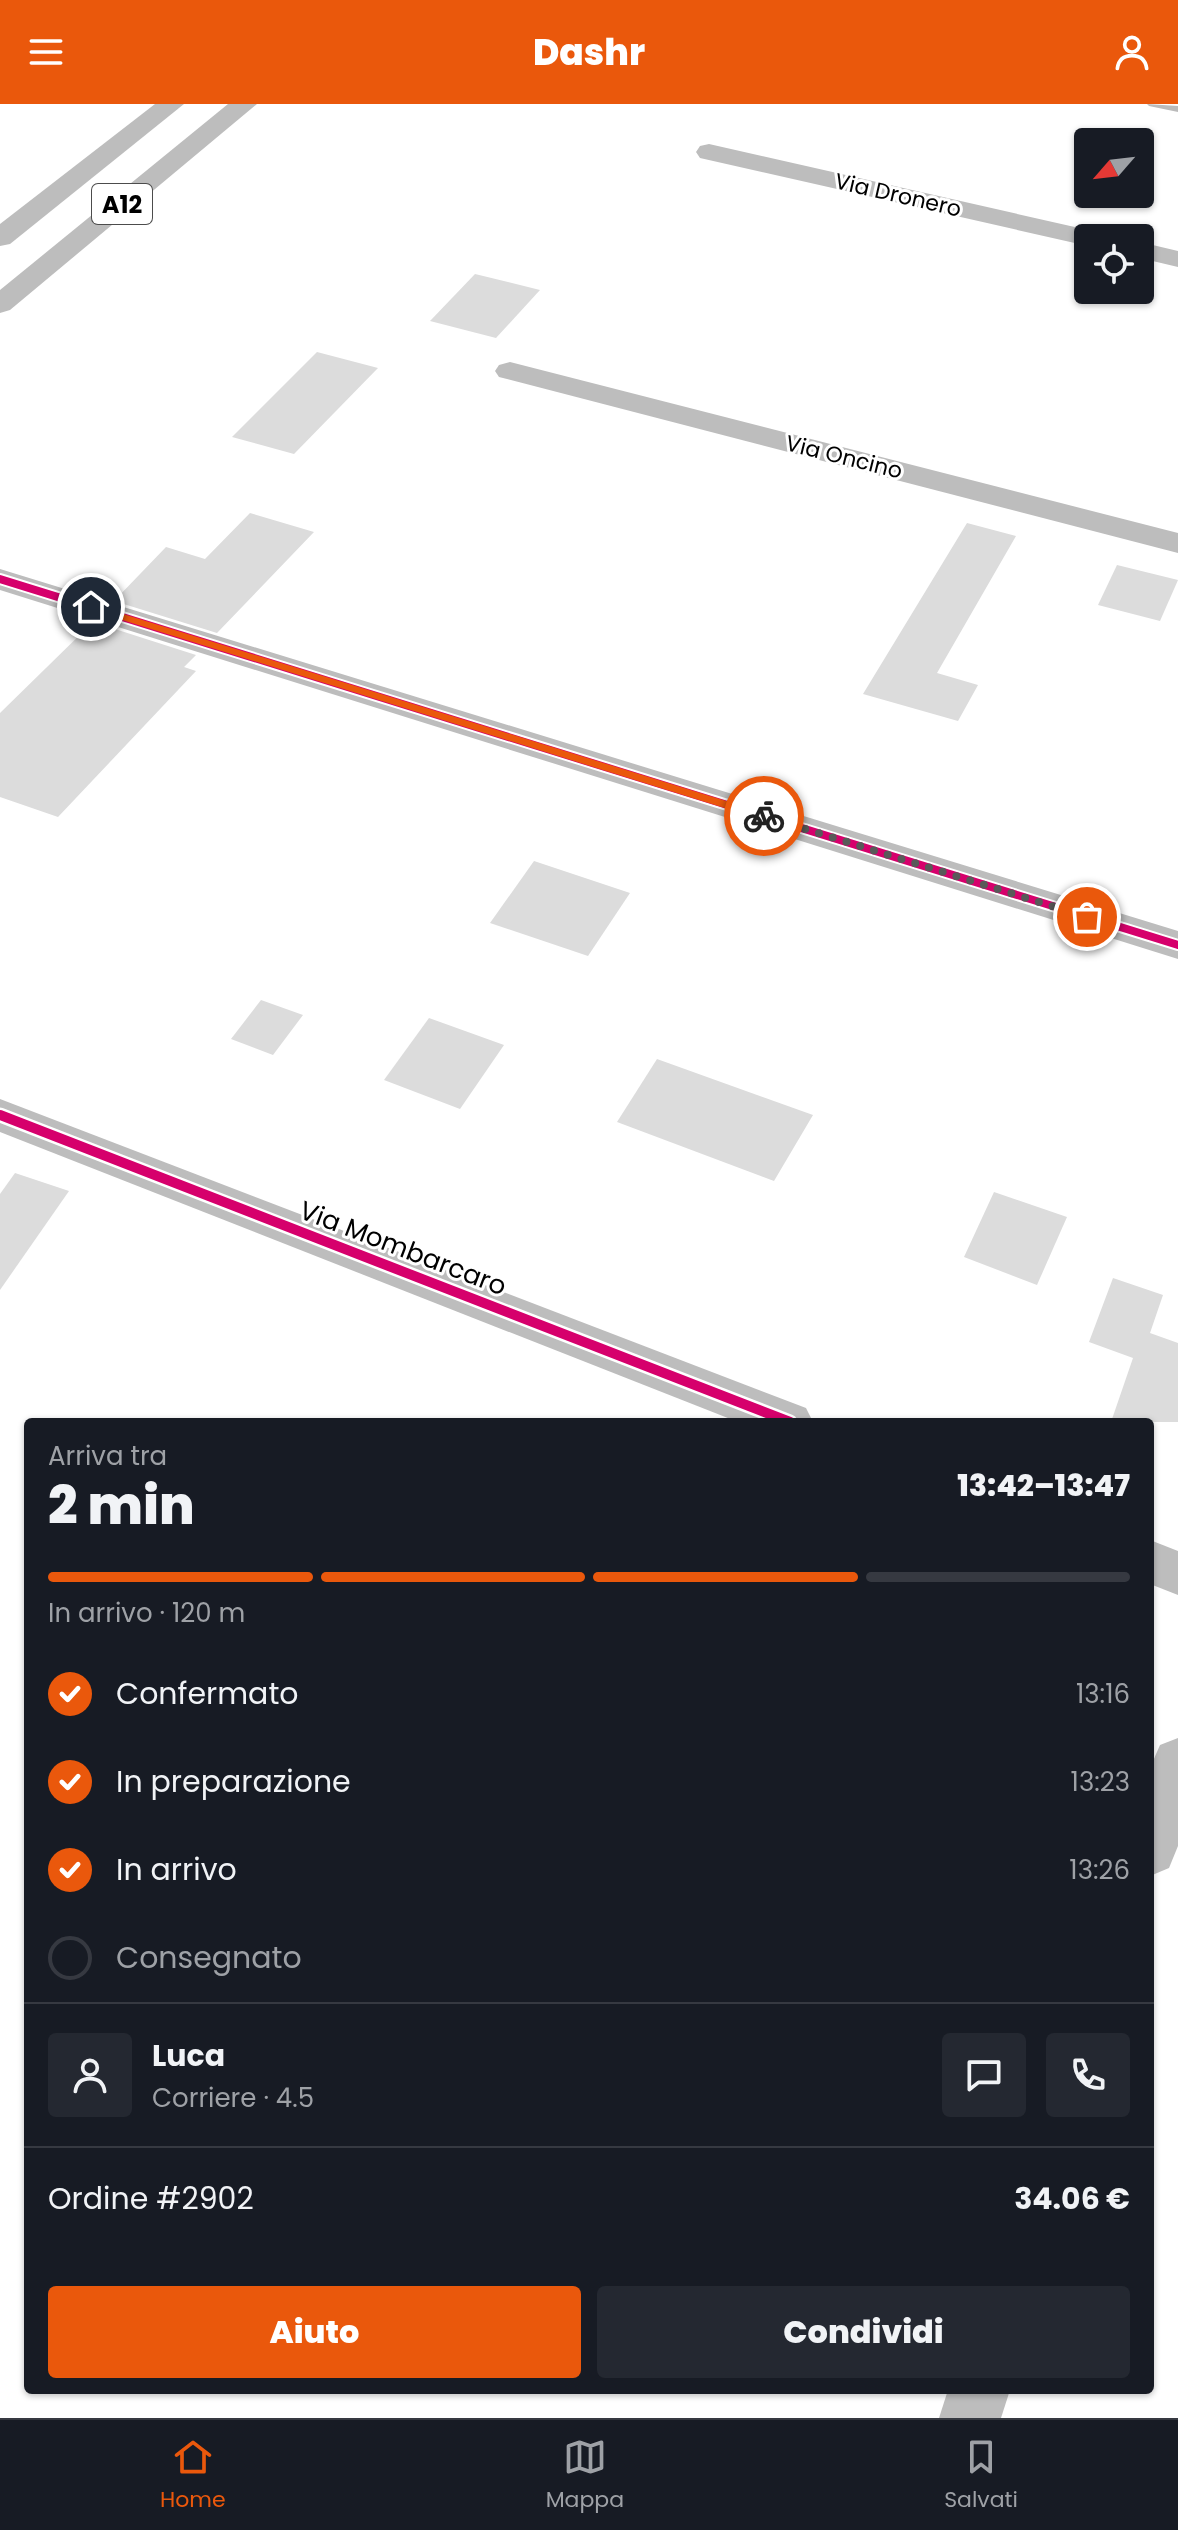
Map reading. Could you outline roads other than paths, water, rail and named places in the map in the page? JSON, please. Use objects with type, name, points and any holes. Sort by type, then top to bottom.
[{"type":"main road","name":"A12","points":[[0,238],[171,104]]},
{"type":"main road","name":"A12","points":[[0,304],[244,104]]},
{"type":"main road","name":"Via Dronero","points":[[709,152],[1074,235]]},
{"type":"main road","points":[[1154,253],[1178,259]]},
{"type":"main road","name":"Via Oncino","points":[[510,371],[1178,543]]},
{"type":"main road","points":[[0,579],[1178,945]]},
{"type":"main road","name":"Via Mombarcaro","points":[[0,1115],[780,1418]]},
{"type":"main road","points":[[1154,1564],[1178,1573]]},
{"type":"main road","points":[[1154,1837],[1178,1762]]},
{"type":"main road","points":[[970,2418],[978,2394]]},
{"type":"waterway","points":[[1152,104],[1178,109]]}]
